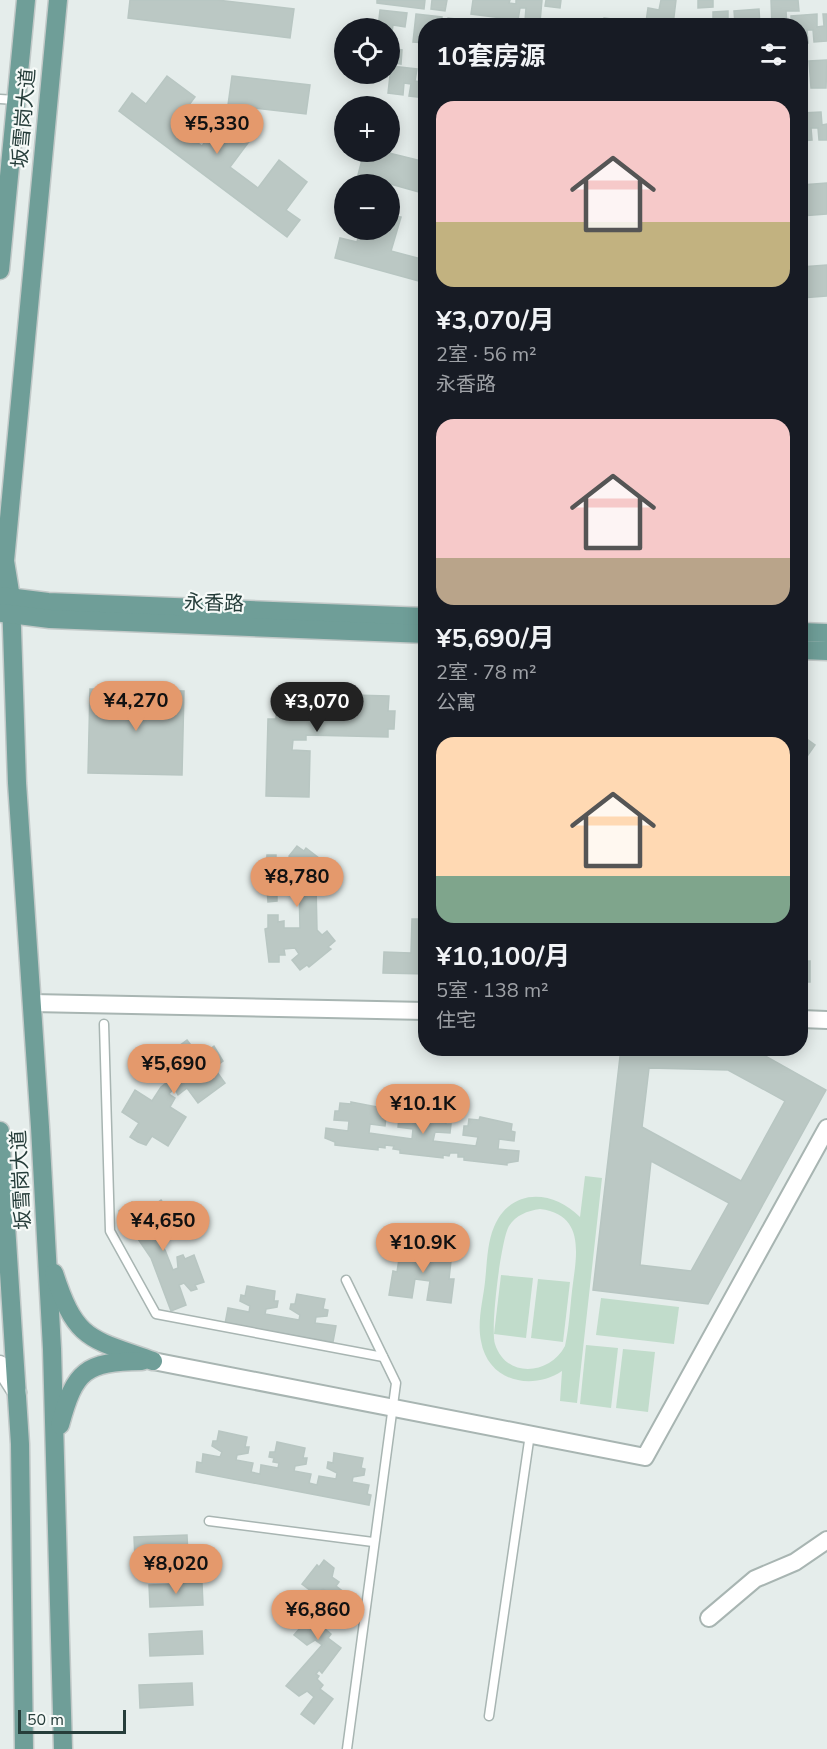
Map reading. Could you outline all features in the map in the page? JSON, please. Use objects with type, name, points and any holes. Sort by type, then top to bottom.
[{"type":"main road","name":"坂雪岗大道","points":[[0,270],[8,99],[26,0]]},
{"type":"main road","name":"坂雪岗大道","points":[[58,0],[5,561],[46,1248],[55,1443],[63,1749]]},
{"type":"main road","name":"永香路","points":[[6,605],[48,602],[418,617]]},
{"type":"main road","name":"永香路","points":[[6,605],[50,619],[418,634]]},
{"type":"main road","points":[[808,632],[827,633]]},
{"type":"main road","points":[[808,650],[827,651]]},
{"type":"main road","name":"坂雪岗大道","points":[[0,1131],[17,1392],[24,1749]]},
{"type":"main road","points":[[46,1248],[64,1303],[74,1323],[101,1342],[153,1361]]},
{"type":"main road","points":[[55,1443],[70,1391],[85,1372],[108,1362],[153,1361]]},
{"type":"street","points":[[32,1004],[418,1011]]},
{"type":"street","points":[[808,1019],[827,1020]]},
{"type":"street","points":[[153,1361],[645,1457],[827,1128]]},
{"type":"street","points":[[0,1297],[9,1270]]},
{"type":"street","points":[[0,1365],[17,1392]]},
{"type":"street","points":[[709,1618],[755,1579],[795,1562],[827,1540]]},
{"type":"lane","points":[[104,1024],[110,1231],[156,1314],[383,1357]]},
{"type":"lane","points":[[346,1280],[396,1383],[347,1749]]},
{"type":"lane","points":[[489,1716],[530,1434]]},
{"type":"lane","points":[[209,1521],[373,1542]]},
{"type":"green space","points":[[585,1176],[602,1178],[577,1403],[560,1401],[562,1371],[538,1381],[513,1379],[502,1374],[492,1366],[485,1355],[480,1326],[490,1240],[501,1214],[522,1199],[533,1197],[558,1202],[580,1217]],"holes":[[[540,1209],[555,1213],[572,1229],[576,1252],[565,1346],[549,1363],[528,1369],[518,1368],[508,1363],[501,1355],[495,1344],[494,1335],[497,1284],[506,1234],[512,1222],[522,1214]]]},
{"type":"green space","points":[[501,1275],[533,1278],[526,1338],[494,1334]]},
{"type":"green space","points":[[538,1279],[570,1282],[563,1342],[531,1338]]},
{"type":"green space","points":[[601,1298],[679,1307],[674,1344],[596,1335]]},
{"type":"green space","points":[[586,1345],[618,1348],[611,1408],[580,1404]]},
{"type":"green space","points":[[623,1349],[655,1352],[648,1412],[616,1408]]},
{"type":"building","points":[[130,0],[217,0],[294,9],[290,38],[128,18]]},
{"type":"building","points":[[377,0],[425,0],[424,9],[377,3]]},
{"type":"building","points":[[432,0],[447,0],[445,11],[431,9]]},
{"type":"building","points":[[473,0],[510,0],[509,3],[516,4],[516,0],[542,0],[540,18],[525,18],[526,8],[520,8],[518,18],[471,14]]},
{"type":"building","points":[[546,0],[561,0],[560,8],[545,6]]},
{"type":"building","points":[[661,0],[676,0],[674,18],[647,18],[648,8],[659,10]]},
{"type":"building","points":[[698,0],[713,0],[713,7],[698,8]]},
{"type":"building","points":[[771,0],[798,0],[799,11],[786,11],[786,18],[772,18]]},
{"type":"building","points":[[759,9],[760,18],[735,18],[734,11]]},
{"type":"building","points":[[380,10],[407,13],[405,27],[400,26],[400,18],[379,18]]},
{"type":"building","points":[[728,11],[728,18],[713,18],[713,12]]},
{"type":"building","points":[[416,14],[442,17],[418,18],[418,42],[413,42]]},
{"type":"building","points":[[817,14],[817,27],[824,26],[823,14],[827,14],[827,41],[814,42],[813,30],[808,30],[808,18],[791,18],[791,16]]},
{"type":"building","points":[[827,60],[826,88],[811,88],[809,61]]},
{"type":"building","points":[[400,67],[417,69],[415,81],[418,81],[418,97],[409,96],[411,84],[404,83],[403,95],[388,93],[389,84],[400,84]]},
{"type":"building","points":[[167,76],[195,97],[174,125],[202,146],[223,118],[251,139],[230,167],[258,188],[279,160],[307,182],[286,210],[300,220],[287,237],[119,111],[132,93],[146,104]]},
{"type":"building","points":[[232,76],[310,85],[306,114],[228,105]]},
{"type":"building","points":[[821,112],[822,125],[827,124],[827,140],[819,140],[818,128],[811,128],[812,140],[808,140],[808,113]]},
{"type":"building","points":[[400,156],[418,160],[418,192],[400,187],[400,174],[358,174],[361,162],[400,162]]},
{"type":"building","points":[[827,183],[827,214],[808,215],[808,184]]},
{"type":"building","points":[[340,240],[357,242],[358,240],[394,240],[391,251],[418,258],[418,281],[335,258]]},
{"type":"building","points":[[827,265],[827,296],[808,297],[808,266]]},
{"type":"building","points":[[90,689],[184,691],[182,775],[88,773]]},
{"type":"building","points":[[277,693],[389,696],[388,711],[395,711],[394,729],[388,729],[388,737],[306,735],[306,740],[293,740],[292,750],[310,751],[309,797],[266,796],[268,719],[276,719]]},
{"type":"building","points":[[808,740],[815,745],[808,755]]},
{"type":"building","points":[[297,846],[304,851],[306,848],[328,865],[327,867],[333,873],[326,883],[320,879],[316,885],[317,930],[322,935],[327,931],[335,941],[328,947],[331,949],[309,967],[307,965],[300,970],[292,960],[299,954],[295,948],[284,949],[285,955],[279,955],[279,962],[269,962],[265,929],[268,928],[268,915],[278,915],[278,922],[284,921],[284,928],[300,928],[299,888],[283,888],[283,895],[277,895],[277,901],[268,902],[267,889],[264,889],[267,855],[276,855],[276,861],[282,861],[283,868],[292,868],[296,861],[289,856]]},
{"type":"building","points":[[412,919],[418,919],[418,974],[383,973],[384,952],[411,953]]},
{"type":"building","points":[[808,961],[810,961],[810,982],[808,982]]},
{"type":"building","points":[[187,1040],[200,1057],[214,1046],[223,1061],[214,1068],[225,1083],[198,1103],[187,1088],[178,1095],[174,1088],[169,1094],[175,1098],[170,1107],[186,1117],[168,1146],[152,1136],[146,1145],[138,1142],[130,1137],[139,1123],[122,1112],[135,1090],[152,1101],[161,1087],[180,1072],[167,1055]]},
{"type":"building","points":[[620,1056],[765,1056],[826,1090],[708,1304],[593,1290]],"holes":[[[649,1068],[728,1070],[785,1101],[741,1181],[642,1127]],[[651,1161],[729,1203],[691,1271],[640,1265]]]},
{"type":"building","points":[[351,1102],[383,1108],[382,1116],[386,1117],[385,1126],[370,1124],[369,1133],[412,1139],[413,1129],[398,1127],[399,1118],[404,1119],[405,1111],[415,1112],[415,1110],[447,1116],[446,1124],[451,1124],[450,1133],[435,1132],[433,1141],[476,1146],[478,1137],[463,1135],[464,1126],[468,1126],[469,1119],[479,1120],[480,1117],[512,1124],[511,1131],[515,1132],[514,1141],[499,1139],[498,1149],[519,1151],[518,1161],[507,1163],[507,1165],[464,1160],[464,1157],[458,1157],[458,1153],[443,1155],[443,1158],[400,1153],[400,1150],[393,1149],[394,1146],[385,1145],[385,1148],[378,1147],[378,1150],[335,1145],[335,1142],[325,1138],[326,1128],[348,1131],[349,1121],[334,1120],[335,1111],[339,1111],[340,1103],[351,1104]]},
{"type":"building","points":[[161,1200],[178,1224],[169,1230],[172,1233],[167,1236],[158,1230],[153,1233],[165,1250],[173,1270],[178,1268],[177,1257],[183,1255],[185,1259],[194,1255],[204,1282],[195,1285],[197,1289],[191,1291],[184,1283],[179,1285],[186,1305],[171,1311],[151,1258],[119,1211],[132,1202],[144,1220],[149,1217],[146,1206],[151,1203],[153,1206]]},
{"type":"building","points":[[401,1245],[423,1248],[422,1260],[429,1261],[430,1249],[452,1252],[449,1279],[454,1279],[451,1303],[427,1300],[430,1281],[415,1279],[412,1298],[389,1295],[393,1271],[397,1272]]},
{"type":"building","points":[[247,1286],[275,1291],[274,1301],[278,1301],[277,1307],[266,1309],[265,1314],[299,1320],[300,1315],[290,1309],[291,1304],[295,1304],[297,1294],[325,1299],[323,1309],[328,1310],[327,1316],[316,1317],[315,1323],[336,1326],[333,1342],[225,1324],[228,1308],[249,1312],[250,1306],[240,1301],[241,1295],[245,1296]]},
{"type":"building","points":[[219,1431],[247,1437],[245,1447],[249,1447],[248,1453],[237,1455],[236,1460],[253,1463],[251,1472],[260,1474],[261,1465],[278,1468],[279,1463],[273,1462],[274,1458],[269,1457],[270,1452],[275,1452],[277,1442],[305,1448],[303,1458],[307,1458],[306,1464],[295,1466],[294,1471],[311,1474],[309,1483],[317,1485],[319,1476],[336,1479],[337,1473],[327,1468],[328,1462],[333,1463],[334,1453],[363,1458],[361,1468],[365,1469],[364,1475],[353,1477],[352,1482],[369,1485],[367,1494],[371,1495],[369,1505],[196,1472],[197,1462],[202,1463],[203,1454],[220,1457],[222,1452],[212,1446],[213,1441],[217,1441]]},
{"type":"building","points":[[187,1535],[188,1557],[135,1560],[134,1537]]},
{"type":"building","points":[[324,1560],[334,1568],[332,1577],[339,1582],[336,1586],[349,1596],[330,1622],[326,1619],[324,1623],[327,1625],[324,1628],[331,1634],[328,1638],[341,1648],[322,1673],[319,1670],[316,1674],[319,1676],[317,1679],[323,1685],[320,1689],[333,1699],[314,1724],[301,1714],[314,1697],[307,1691],[299,1696],[286,1686],[322,1645],[315,1640],[307,1645],[294,1635],[330,1594],[323,1589],[315,1594],[302,1584]]},
{"type":"building","points":[[202,1583],[203,1605],[150,1607],[149,1585]]},
{"type":"building","points":[[202,1631],[203,1654],[150,1656],[149,1634]]},
{"type":"building","points":[[192,1683],[193,1705],[140,1708],[139,1685]]}]
